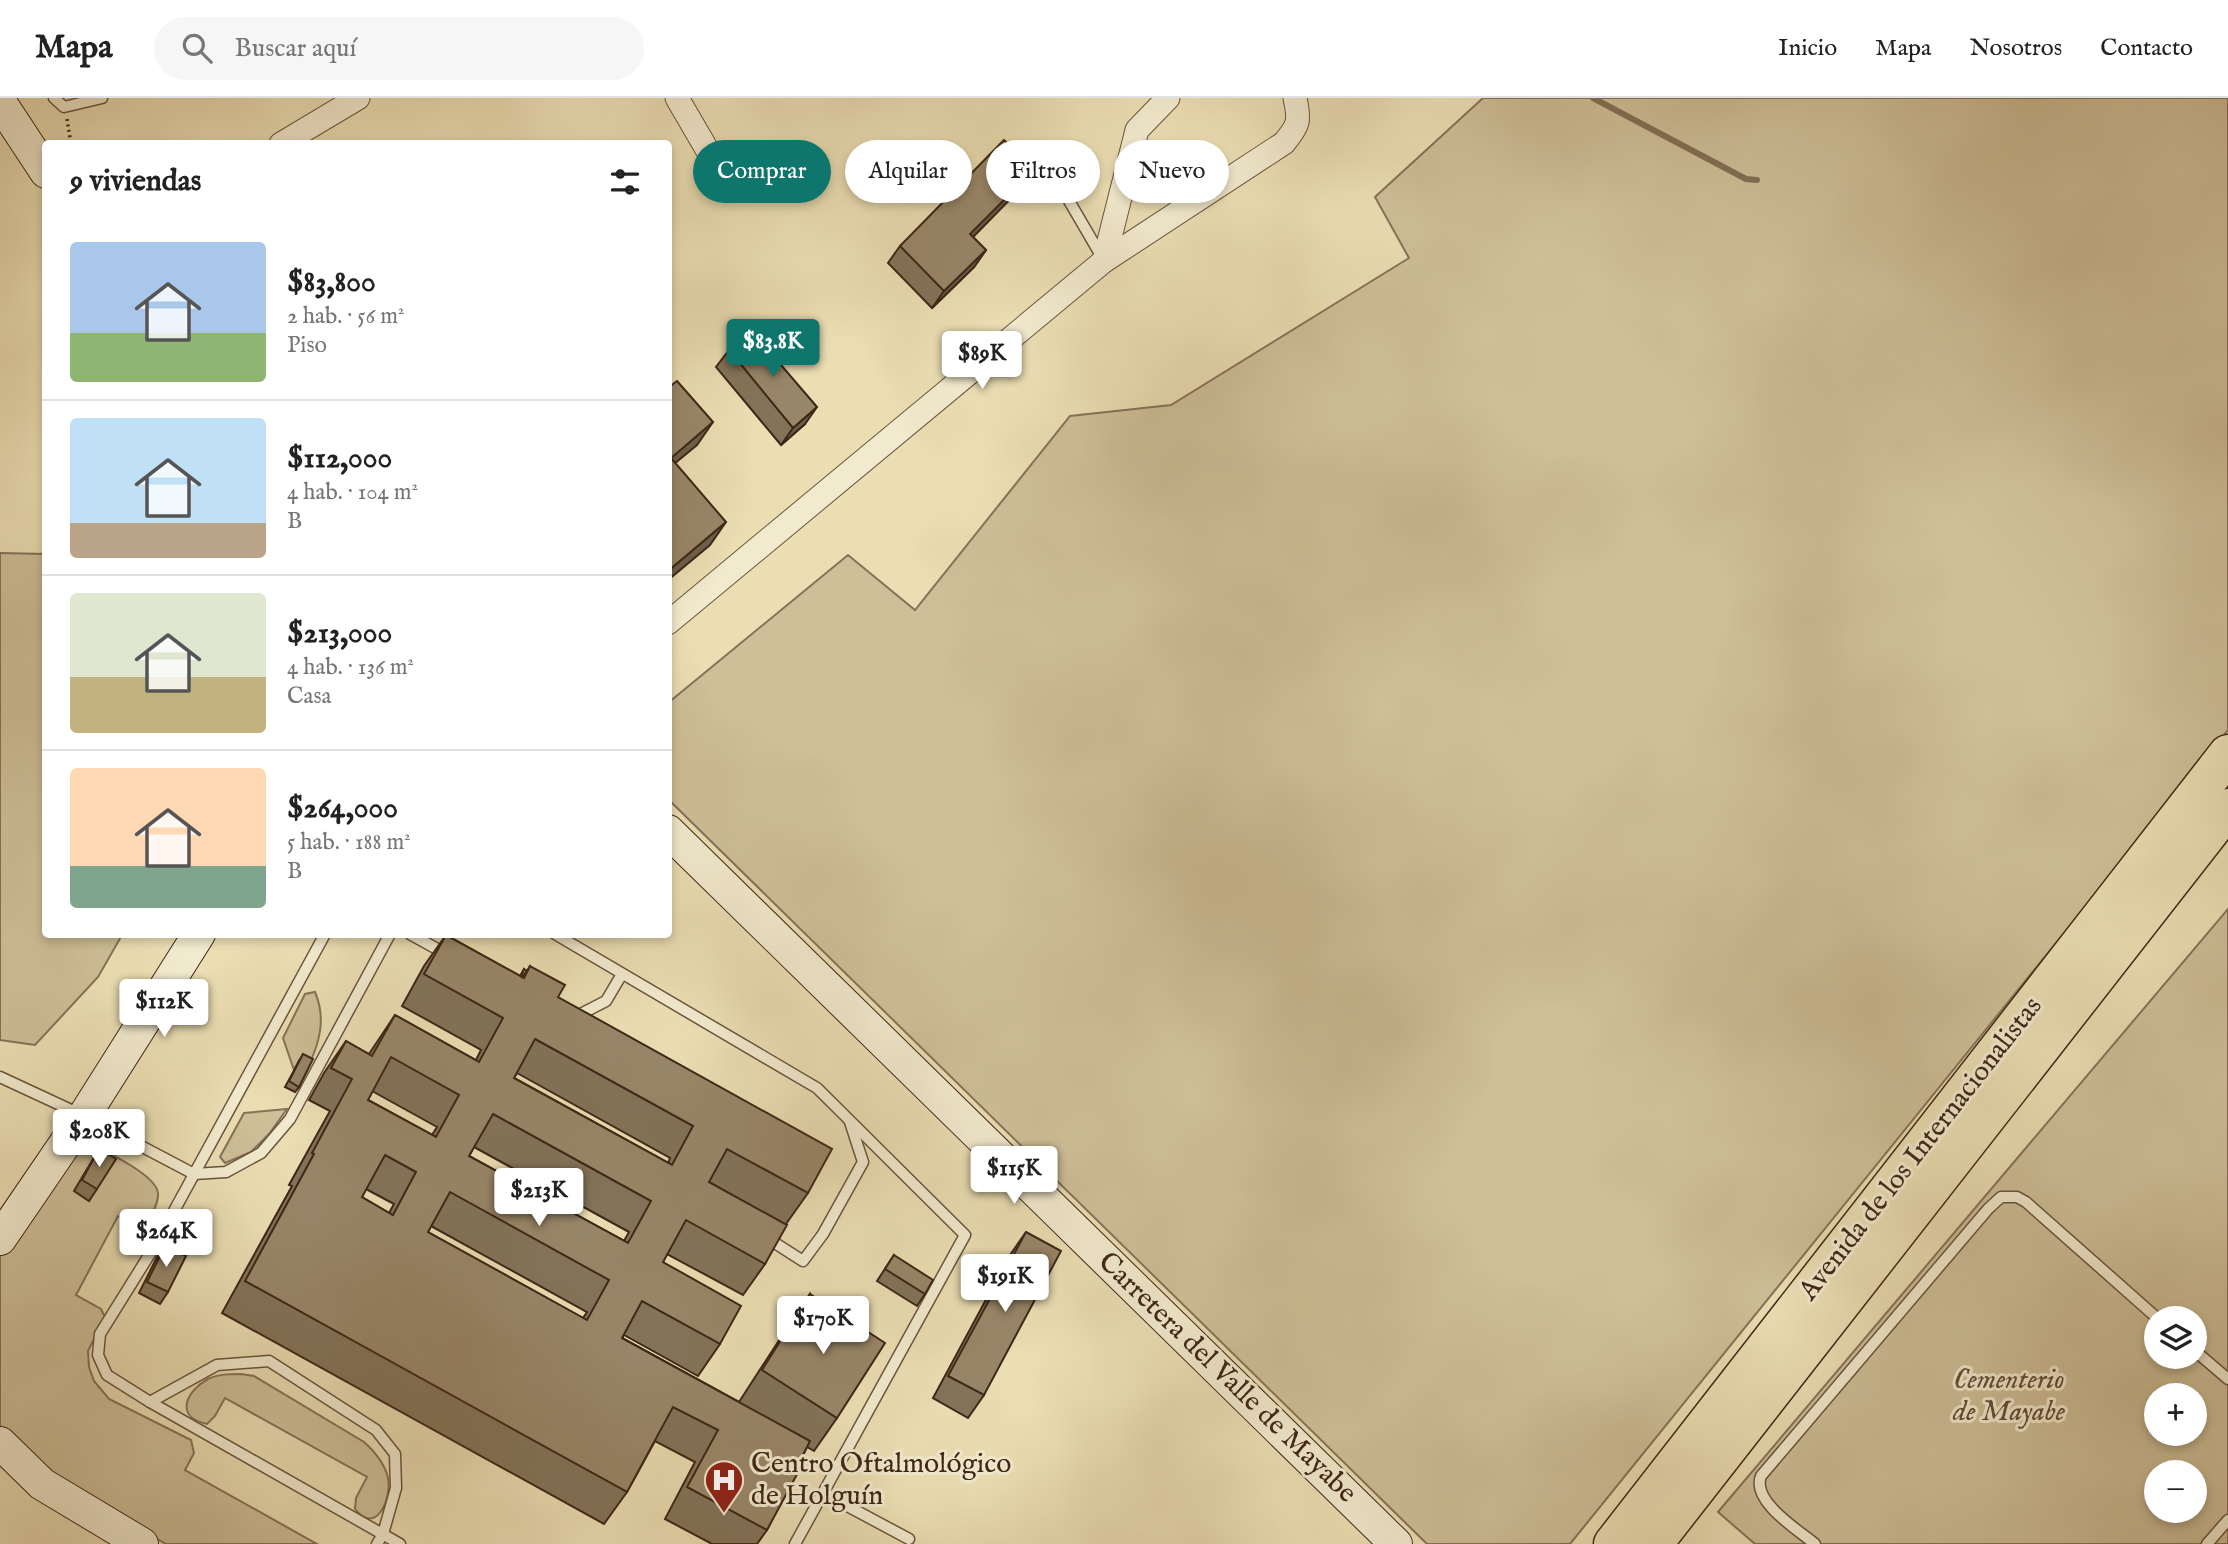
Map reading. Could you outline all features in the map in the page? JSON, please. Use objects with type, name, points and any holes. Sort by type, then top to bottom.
[{"type":"highway","name":"Avenida de los Internacionalistas","points":[[1613,1544],[2228,754]]},
{"type":"highway","name":"Avenida de los Internacionalistas","points":[[1653,1544],[2228,808]]},
{"type":"main road","points":[[0,102],[42,166]]},
{"type":"main road","name":"Carretera del Valle de Mayabe","points":[[672,835],[1396,1544]]},
{"type":"main road","points":[[0,1239],[84,1116],[196,938]]},
{"type":"main road","points":[[0,1443],[42,1484],[142,1544]]},
{"type":"main road","points":[[0,1477],[42,1484]]},
{"type":"street","points":[[288,140],[358,98]]},
{"type":"street","points":[[677,98],[702,140]]},
{"type":"street","points":[[1104,261],[1137,130],[1168,98]]},
{"type":"street","points":[[672,620],[1104,261],[1284,143],[1295,130],[1299,118],[1295,98]]},
{"type":"lane","points":[[54,98],[65,107],[102,98]]},
{"type":"lane","points":[[1070,203],[1104,261]]},
{"type":"lane","points":[[324,938],[156,1244],[100,1334],[98,1356],[107,1375],[150,1402],[380,1539],[400,1544]]},
{"type":"lane","points":[[0,1077],[84,1116],[194,1174],[226,1172],[261,1153],[290,1119],[388,938]]},
{"type":"lane","points":[[417,938],[458,961]]},
{"type":"lane","points":[[562,938],[817,1088],[965,1235],[795,1544]]},
{"type":"lane","points":[[566,1021],[606,1001],[622,974]]},
{"type":"lane","points":[[767,1238],[803,1261],[823,1234],[863,1162],[849,1119]]},
{"type":"lane","points":[[1815,1544],[1764,1500],[1759,1490],[1762,1476],[2001,1197],[2017,1197],[2026,1202],[2144,1306]]},
{"type":"lane","points":[[150,1402],[217,1365],[269,1361],[376,1430],[395,1454],[396,1488],[380,1539]]},
{"type":"lane","points":[[2207,1361],[2228,1379]]},
{"type":"lane","points":[[823,1493],[909,1539]]},
{"type":"lane","points":[[2207,1544],[2228,1520]]},
{"type":"path","points":[[65,107],[70,140]]},
{"type":"green space","points":[[1483,98],[2228,98],[2228,730],[1570,1544],[1427,1544],[672,803],[672,700],[848,555],[915,610],[1070,416],[1171,405],[1409,258],[1375,197]]},
{"type":"green space","points":[[0,553],[42,554],[42,938],[120,938],[98,977],[35,1045],[0,1040]]},
{"type":"green space","name":"Cementerio de Mayabe","points":[[2228,909],[2228,1544],[1755,1544],[1718,1512]]},
{"type":"green space","points":[[315,992],[321,1020],[319,1038],[309,1065],[299,1060],[294,1070],[283,1038],[305,994]]},
{"type":"green space","points":[[287,1109],[269,1134],[251,1152],[225,1163],[220,1157],[244,1113]]},
{"type":"green space","points":[[86,1141],[139,1171],[155,1186],[158,1193],[155,1207],[144,1230],[118,1216],[76,1295],[101,1309],[105,1317],[88,1351],[89,1367],[94,1381],[109,1399],[191,1440],[194,1453],[185,1470],[317,1544],[166,1544],[98,1505],[0,1436],[0,1253]]},
{"type":"green space","points":[[216,1376],[254,1376],[372,1449],[384,1468],[389,1486],[385,1504],[376,1517],[363,1516],[355,1509],[356,1498],[367,1477],[225,1398],[207,1424],[190,1416],[187,1403],[200,1384]]},
{"type":"building","points":[[986,158],[986,203],[1001,203],[970,234],[986,250],[944,291],[900,246],[942,203],[972,203],[972,173]]},
{"type":"building","points":[[752,331],[817,407],[793,428],[729,350]]},
{"type":"building","points":[[677,381],[713,422],[672,457],[672,385]]},
{"type":"building","points":[[672,459],[726,522],[672,568]]},
{"type":"building","points":[[444,938],[451,938],[524,978],[530,966],[565,985],[558,997],[832,1149],[808,1193],[727,1149],[709,1182],[787,1225],[765,1264],[686,1220],[663,1262],[741,1306],[720,1344],[642,1301],[622,1338],[810,1441],[799,1463],[802,1465],[767,1530],[687,1487],[718,1430],[673,1407],[627,1492],[245,1281],[352,1079],[331,1068],[346,1041],[372,1056],[395,1015],[479,1062],[503,1018],[424,974]],"holes":[[[535,1039],[693,1126],[672,1165],[514,1078]],[[391,1057],[459,1095],[436,1137],[368,1100]],[[493,1114],[651,1201],[628,1243],[469,1156]],[[385,1155],[416,1172],[393,1215],[362,1197]],[[450,1192],[609,1280],[587,1320],[428,1232]]]},
{"type":"building","points":[[303,1054],[313,1059],[299,1087],[289,1081]]},
{"type":"building","points":[[99,1149],[116,1159],[97,1189],[82,1180]]},
{"type":"building","points":[[1026,1232],[1061,1251],[984,1395],[948,1376]]},
{"type":"building","points":[[165,1246],[186,1256],[168,1292],[147,1282]]},
{"type":"building","points":[[894,1255],[933,1280],[925,1294],[885,1269]]},
{"type":"building","points":[[810,1294],[885,1343],[837,1418],[762,1370]]},
{"type":"waterway","points":[[1593,98],[1746,179],[1757,180]]},
{"type":"place","name":"Centro Oftalmológico de Holguín","points":[[724,1514]]}]
